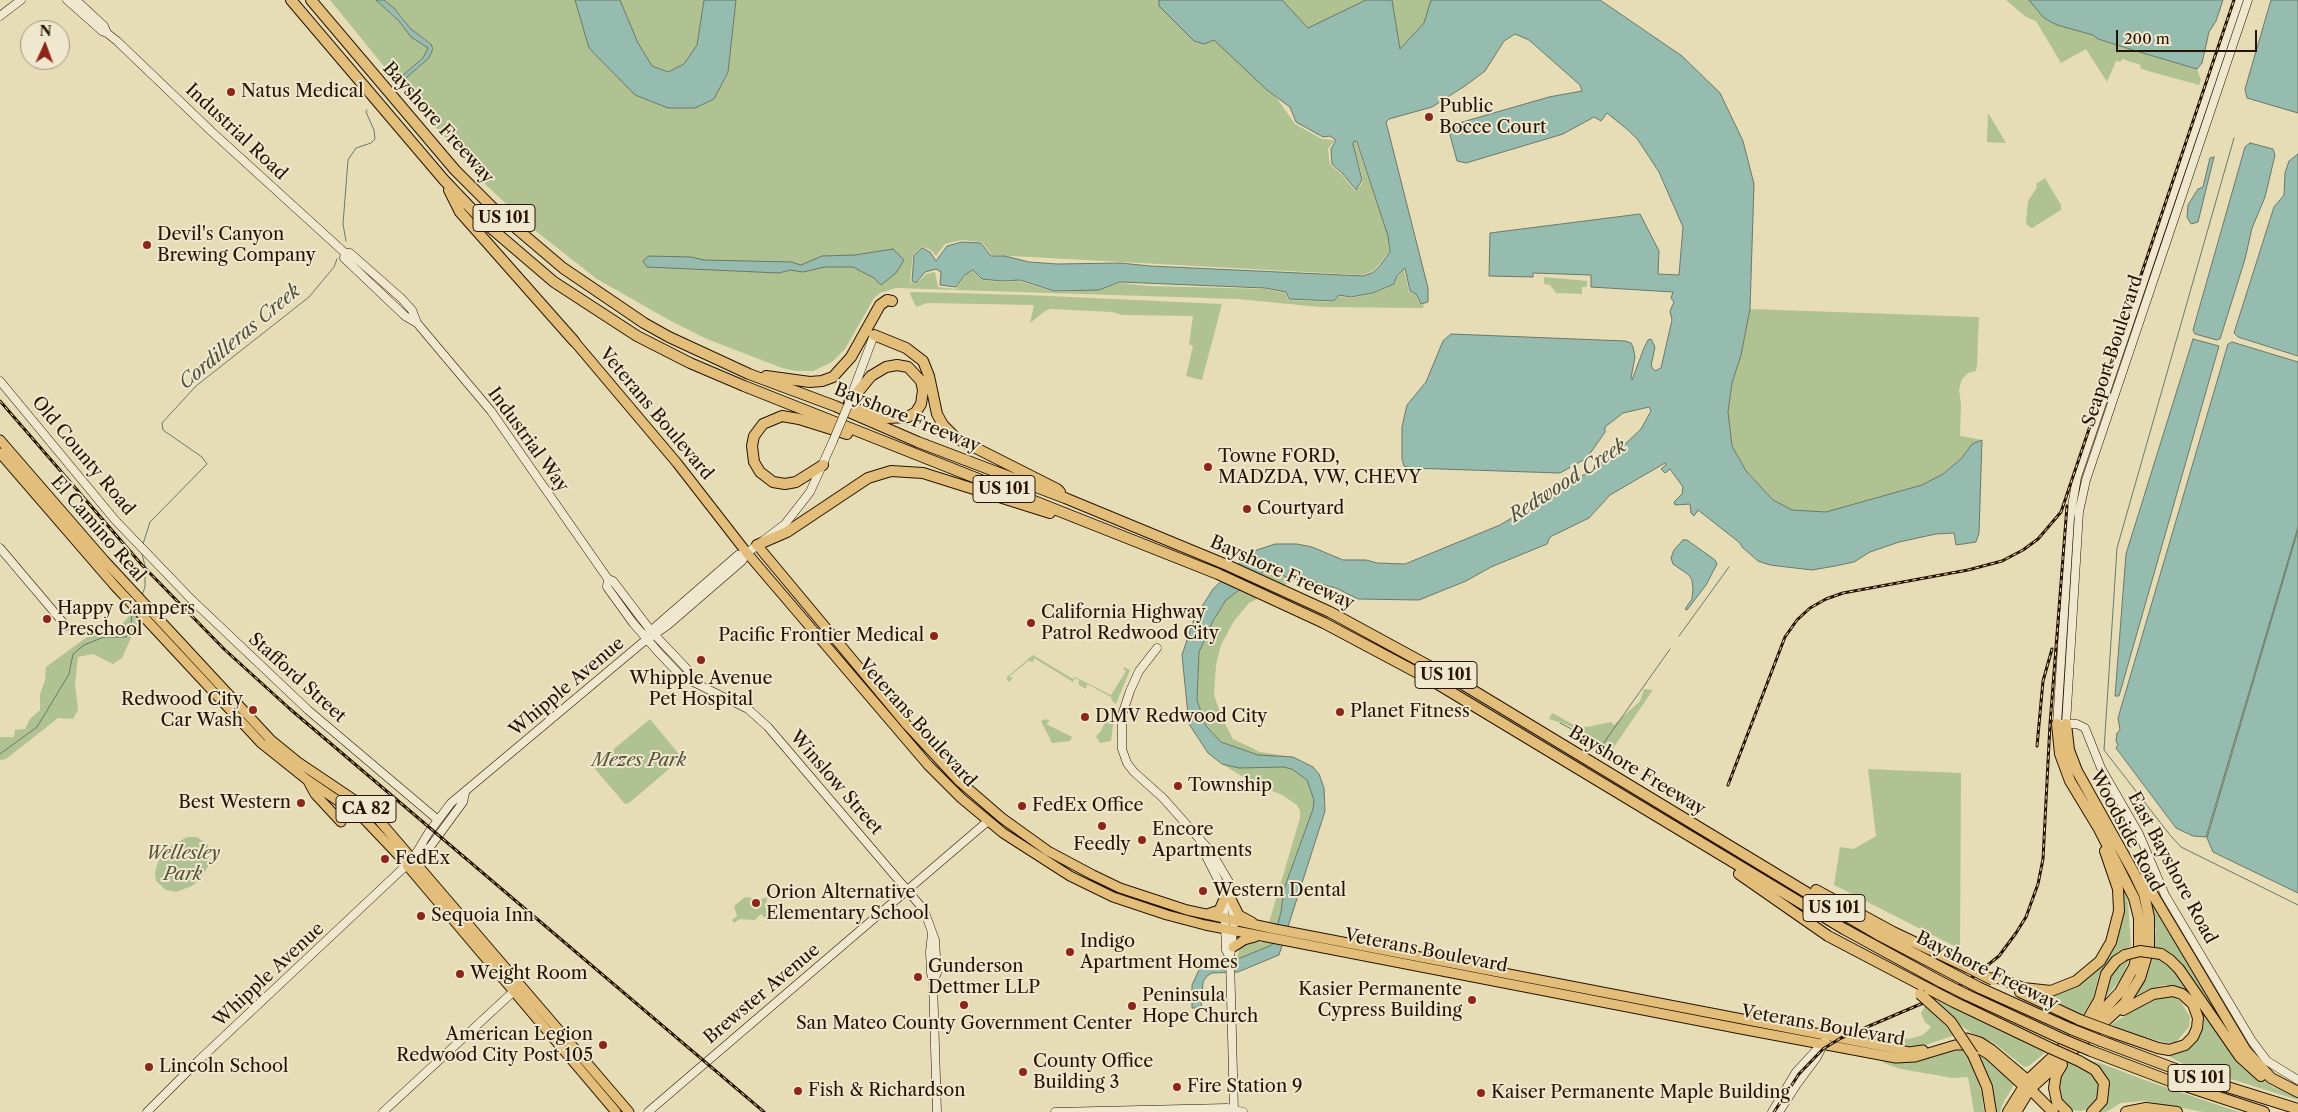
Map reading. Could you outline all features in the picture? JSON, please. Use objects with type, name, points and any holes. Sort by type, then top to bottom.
[{"type":"highway","name":"Bayshore Freeway","points":[[291,0],[444,180],[485,223],[530,263],[583,302],[637,336],[690,363],[744,386],[1218,574],[1292,607],[1432,680],[1857,937],[1941,982],[2091,1051],[2170,1081],[2264,1112]]},
{"type":"highway","name":"Bayshore Freeway","points":[[311,0],[455,170],[525,237],[591,288],[668,337],[749,374],[835,406],[918,442],[1065,498],[1227,565],[1300,598],[1384,640],[1457,681],[1877,934],[1980,988],[2101,1041],[2204,1080],[2298,1109]]},
{"type":"highway","points":[[444,180],[460,212],[574,341]]},
{"type":"highway","points":[[749,374],[810,382],[822,381],[833,376],[851,358],[880,305],[886,300],[892,301]]},
{"type":"highway","points":[[874,335],[906,348],[923,361],[929,376],[937,414],[943,424],[956,438],[1057,489],[1065,498]]},
{"type":"highway","points":[[835,406],[856,409],[887,418],[903,419],[912,415],[919,408],[923,395],[922,386],[912,370],[902,366],[892,366],[881,369],[871,376],[849,403]]},
{"type":"highway","points":[[824,465],[796,482],[785,484],[773,482],[760,472],[754,462],[752,452],[754,436],[767,422],[777,417],[788,416],[914,454]]},
{"type":"highway","points":[[757,545],[787,532],[868,478],[879,473],[897,471],[923,473],[1019,505],[1094,525]]},
{"type":"highway","name":"Woodside Road","points":[[2008,1112],[2052,1051],[2111,1003],[2120,992],[2134,967],[2139,947],[2139,918],[2134,898],[2070,781],[2062,762],[2062,724]]},
{"type":"highway","name":"Woodside Road","points":[[2016,1112],[2027,1085],[2070,1054],[2102,1025],[2118,1010],[2137,985],[2146,963],[2150,933],[2144,894],[2074,765],[2062,724]]},
{"type":"highway","points":[[1994,978],[2030,990],[2057,990],[2076,981],[2090,971],[2108,949],[2117,926],[2119,897],[2114,875],[2087,809]]},
{"type":"highway","points":[[2110,830],[2129,855],[2246,1051],[2271,1078],[2298,1093]]},
{"type":"highway","points":[[1715,837],[1780,869],[1870,920],[1924,947],[1994,978],[2080,1020],[2112,1032],[2158,1048],[2176,1050],[2193,1037],[2197,1028],[2198,1018],[2190,1000],[2182,994],[2168,991],[2153,994],[2139,1000],[2102,1025]]},
{"type":"highway","points":[[1709,847],[1724,864],[1828,936],[1924,992],[1954,1002],[2052,1051],[2079,1061],[2095,1070],[2104,1083],[2102,1101],[2092,1112]]},
{"type":"highway","points":[[2052,1051],[2090,1015],[2099,1000],[2106,974],[2116,961],[2125,955],[2140,951],[2161,954],[2179,970],[2250,1068],[2276,1086],[2298,1093]]},
{"type":"highway","points":[[1924,992],[1951,1022],[1973,1055],[1988,1089],[1991,1112]]},
{"type":"highway","points":[[2067,1112],[2057,1102],[2054,1084],[2059,1070],[2070,1054]]},
{"type":"highway","points":[[2027,1085],[2053,1112]]},
{"type":"highway","points":[[2126,1112],[2146,1108],[2177,1112]]},
{"type":"main road","points":[[0,16],[21,0]]},
{"type":"main road","name":"Industrial Road","points":[[67,0],[102,32],[107,32]]},
{"type":"main road","name":"Industrial Road","points":[[76,0],[211,131],[345,253],[350,253],[375,281]]},
{"type":"main road","name":"Seaport Boulevard","points":[[2062,724],[2080,512],[2085,484],[2107,402],[2239,0]]},
{"type":"main road","points":[[2243,0],[2245,10]]},
{"type":"main road","name":"Seaport Boulevard","points":[[2062,724],[2067,562],[2071,511],[2078,477],[2107,402],[2248,0]]},
{"type":"main road","name":"Industrial Way","points":[[375,281],[405,316],[417,323],[491,411],[608,579],[613,581],[648,637]]},
{"type":"main road","name":"Whipple Avenue","points":[[410,862],[451,803],[465,794],[648,637],[738,555],[747,553],[786,524],[798,510],[824,465],[874,335]]},
{"type":"main road","name":"Veterans Boulevard","points":[[574,341],[677,463],[747,553],[935,772],[988,821],[1017,844],[1052,866],[1113,897],[1167,915],[1260,936],[1799,1039],[1826,1039],[1833,1046],[1902,1058],[1922,1056],[1955,1045],[1972,1045],[1988,1054],[2027,1085]]},
{"type":"main road","name":"Old County Road","points":[[0,380],[115,520],[143,550]]},
{"type":"main road","name":"El Camino Real","points":[[0,440],[104,560],[271,740],[298,762],[359,803],[378,820],[514,991],[616,1112]]},
{"type":"main road","name":"El Camino Real","points":[[0,453],[90,558],[260,743],[306,779],[363,818],[410,862],[628,1112]]},
{"type":"main road","points":[[2078,477],[2085,484]]},
{"type":"main road","name":"Veterans Boulevard","points":[[757,545],[895,711],[953,775],[996,813],[1058,856],[1130,892],[1202,914],[1230,920],[1593,990],[1826,1039],[1909,1052],[1923,1050],[1954,1039],[1974,1040],[1991,1049],[2027,1085]]},
{"type":"main road","points":[[0,548],[66,626]]},
{"type":"main road","name":"Stafford Street","points":[[143,550],[192,600],[308,710],[438,820]]},
{"type":"main road","points":[[2067,562],[2076,565]]},
{"type":"main road","points":[[806,621],[824,626]]},
{"type":"main road","name":"Winslow Street","points":[[648,637],[689,671],[691,680],[748,709],[768,727],[924,910],[929,920],[936,948],[936,973],[933,982],[937,1112]]},
{"type":"main road","points":[[1157,648],[1139,671],[1130,691],[1122,715],[1122,749],[1134,772],[1163,798],[1212,853],[1228,882],[1230,930],[1233,947],[1230,958],[1230,978],[1234,1110]]},
{"type":"main road","points":[[863,688],[884,706],[895,711]]},
{"type":"main road","name":"East Bayshore Road","points":[[2062,724],[2080,725],[2085,728],[2101,768],[2142,839],[2166,895],[2252,1041],[2267,1061],[2298,1080]]},
{"type":"main road","points":[[306,779],[315,794],[340,822]]},
{"type":"main road","name":"Whipple Avenue","points":[[147,1112],[201,1058],[410,862],[424,852],[437,838],[463,802],[465,794]]},
{"type":"main road","name":"Brewster Avenue","points":[[648,1112],[988,821]]},
{"type":"main road","points":[[1106,881],[1113,897],[1130,892]]},
{"type":"main road","points":[[1202,914],[1219,910],[1228,900]]},
{"type":"main road","points":[[1228,900],[1239,915],[1261,926]]},
{"type":"main road","points":[[1230,930],[1226,950],[1230,958]]},
{"type":"main road","points":[[1233,947],[1247,938],[1260,936]]},
{"type":"main road","points":[[1579,997],[1593,990]]},
{"type":"main road","points":[[383,1112],[514,991]]},
{"type":"main road","points":[[1799,1039],[1806,1047],[1808,1058]]},
{"type":"main road","points":[[1772,1112],[1796,1072],[1826,1039]]},
{"type":"main road","points":[[1779,1112],[1826,1039]]},
{"type":"main road","points":[[1807,1071],[1812,1069],[1826,1051],[1833,1046]]},
{"type":"main road","points":[[1055,1112],[1234,1110],[1243,1112]]},
{"type":"green space","points":[[330,0],[376,0],[399,21],[411,37],[427,45],[427,54],[396,81]]},
{"type":"green space","points":[[385,0],[575,0],[589,48],[668,108],[695,108],[714,99],[728,72],[736,0],[1201,0],[1259,73],[1295,124],[1322,139],[1335,140],[1328,149],[1330,164],[1355,191],[1363,180],[1353,143],[1356,142],[1388,236],[1389,252],[1378,266],[1371,272],[1362,275],[992,255],[982,242],[962,240],[945,244],[936,256],[931,250],[922,247],[913,254],[910,282],[916,284],[926,274],[935,272],[938,287],[956,289],[966,275],[973,271],[982,280],[1019,281],[1054,292],[1100,290],[1120,283],[1150,286],[1265,289],[1285,293],[1288,300],[1334,302],[1339,296],[1351,298],[1373,294],[1395,284],[1398,276],[1404,270],[1409,292],[1415,294],[1420,304],[1425,305],[1422,308],[1320,307],[1238,299],[896,288],[880,293],[874,298],[845,349],[832,362],[813,371],[796,371],[782,368],[707,339],[669,320],[597,279],[537,232],[487,186],[400,86],[407,77],[429,58],[434,49],[431,43],[411,29],[402,16]]},
{"type":"green space","points":[[620,0],[704,0],[697,45],[684,64],[668,72],[652,66],[638,43]]},
{"type":"green space","points":[[1282,0],[1433,0],[1429,6],[1424,23],[1400,50],[1308,28]]},
{"type":"green space","points":[[2006,0],[2029,0],[2057,25],[2197,69],[2201,80],[2199,85],[2148,71],[2140,68],[2141,65],[2122,59],[2121,62],[2116,61],[2107,82],[2086,49],[2061,63],[2036,21],[2026,17]]},
{"type":"green space","points":[[1988,113],[2006,143],[1987,142]]},
{"type":"green space","points":[[2045,178],[2061,205],[2061,210],[2032,228],[2026,224],[2028,201],[2037,187],[2036,184]]},
{"type":"green space","points":[[1544,277],[1587,281],[1587,285],[1582,287],[1582,294],[1556,293],[1550,285],[1544,284]]},
{"type":"green space","points":[[911,292],[1222,304],[1202,380],[1186,376],[1193,346],[1189,344],[1193,316],[1122,315],[1112,312],[1051,309],[1045,311],[1030,323],[1034,305],[927,303],[916,307],[910,294]]},
{"type":"green space","points":[[1750,309],[1979,317],[1976,371],[1968,373],[1962,379],[1959,390],[1961,403],[1960,436],[1982,440],[1972,444],[1961,459],[1943,474],[1922,485],[1826,512],[1792,510],[1773,500],[1746,471],[1732,446],[1730,432],[1728,412],[1732,383],[1741,355]]},
{"type":"green space","points":[[1267,569],[1294,580],[1249,603],[1234,621],[1221,645],[1216,665],[1214,695],[1222,718],[1233,739],[1260,752],[1293,757],[1258,755],[1221,742],[1206,726],[1197,700],[1199,652],[1213,621],[1226,600]]},
{"type":"green space","points":[[132,613],[140,618],[122,658],[113,664],[93,654],[78,657],[75,684],[78,710],[73,719],[58,718],[6,759],[0,760],[0,737],[14,737],[15,730],[25,729],[30,719],[40,710],[40,694],[45,680],[46,667],[91,634],[118,628]]},
{"type":"green space","points":[[1033,655],[1073,679],[1075,677],[1111,695],[1126,671],[1123,669],[1124,667],[1130,670],[1116,704],[1112,701],[1111,697],[1087,684],[1086,689],[1079,685],[1079,680],[1075,678],[1073,682],[1034,658],[1033,662],[1028,661],[1009,677],[1013,678],[1009,682],[1006,678]]},
{"type":"green space","points":[[1644,689],[1653,690],[1611,751],[1606,755],[1596,750],[1593,746],[1595,740],[1587,734],[1549,719],[1552,713],[1576,726],[1586,727],[1611,722],[1614,725],[1640,701]]},
{"type":"green space","points":[[1115,709],[1111,741],[1100,743],[1096,736],[1101,731],[1111,710]]},
{"type":"green space","name":"Mezes Park","points":[[650,719],[682,758],[629,803],[625,804],[595,769],[596,764]]},
{"type":"green space","points":[[1045,719],[1050,721],[1046,724],[1072,737],[1070,741],[1052,743],[1041,721]]},
{"type":"green space","points":[[1222,764],[1239,768],[1284,767],[1292,769],[1307,780],[1314,800],[1313,809],[1284,889],[1281,912],[1272,945],[1237,959],[1240,946],[1250,941],[1263,943],[1300,818],[1300,811],[1297,805],[1282,795],[1251,782]]},
{"type":"green space","points":[[1868,769],[1961,773],[1960,949],[1834,885],[1840,847],[1854,849],[1876,836]]},
{"type":"green space","name":"Wellesley Park","points":[[187,837],[197,837],[208,845],[211,853],[210,863],[201,878],[192,886],[176,892],[166,890],[156,881],[155,872],[158,862],[168,848]]},
{"type":"green space","points":[[2122,886],[2128,902],[2131,946],[2121,951],[2106,965],[2099,975],[2093,998],[2082,1016],[2046,1001],[2049,993],[2063,991],[2080,984],[2089,977],[2113,950],[2118,931]]},
{"type":"green space","points":[[745,897],[762,899],[767,897],[766,912],[772,913],[766,919],[761,914],[755,920],[740,919],[734,923],[732,920],[737,916],[734,906]]},
{"type":"green space","points":[[2152,901],[2243,1053],[2166,953],[2153,947],[2156,929],[2149,902]]},
{"type":"green space","points":[[2131,955],[2122,977],[2099,1006],[2107,976]]},
{"type":"green space","points":[[2151,955],[2167,961],[2193,997],[2187,991],[2165,985],[2152,988],[2138,995],[2136,993],[2143,984]]},
{"type":"green space","points":[[2163,997],[2174,997],[2181,1002],[2190,1017],[2189,1027],[2176,1042],[2167,1043],[2107,1027],[2147,1002]]},
{"type":"green space","points":[[1940,999],[2047,1051],[2029,1066],[2024,1067],[1993,1042],[1973,1034],[1957,1023],[1937,1004],[1936,1000]]},
{"type":"green space","points":[[2198,1005],[2252,1073],[2273,1087],[2298,1096],[2298,1100],[2183,1064],[2165,1054],[2187,1048]]},
{"type":"green space","points":[[1925,1006],[1955,1035],[1917,1048],[1869,1039],[1871,1034],[1909,1039],[1923,1035],[1931,1027],[1925,1022],[1921,1013]]},
{"type":"green space","points":[[1963,1047],[1975,1070],[1982,1094],[1984,1112],[1974,1112],[1968,1077],[1953,1078],[1901,1069],[1886,1064],[1874,1057]]},
{"type":"green space","points":[[1972,1048],[1984,1055],[2013,1082],[2013,1087],[2004,1101],[2000,1112],[1995,1112],[1990,1085]]},
{"type":"green space","points":[[2083,1059],[2100,1063],[2239,1112],[2204,1112],[2144,1101],[2121,1103],[2106,1112],[2095,1112],[2107,1093]]},
{"type":"green space","points":[[2068,1062],[2087,1070],[2096,1078],[2099,1089],[2098,1097],[2088,1109],[2080,1111],[2071,1110],[2062,1105],[2056,1081],[2061,1070]]},
{"type":"water","points":[[376,0],[384,0],[395,9],[411,29],[431,44],[433,49],[429,58],[407,77],[400,86],[396,81],[423,58],[428,48],[411,37],[399,21]]},
{"type":"water","points":[[575,0],[620,0],[638,43],[652,66],[668,72],[684,64],[697,45],[704,0],[736,0],[728,72],[714,99],[695,108],[668,108],[635,95],[589,48]]},
{"type":"water","points":[[1159,0],[1282,0],[1308,28],[1366,0],[1392,0],[1400,49],[1424,23],[1431,0],[1600,0],[1682,56],[1720,93],[1743,141],[1754,184],[1750,309],[1741,355],[1732,383],[1728,412],[1732,446],[1746,471],[1773,500],[1792,510],[1826,512],[1922,485],[1943,474],[1961,459],[1972,444],[1982,440],[1979,533],[1976,542],[1956,545],[1954,533],[1936,534],[1899,542],[1870,552],[1854,562],[1835,566],[1812,570],[1770,565],[1758,561],[1740,543],[1698,510],[1694,516],[1691,513],[1690,504],[1675,505],[1674,502],[1682,494],[1683,487],[1670,469],[1665,473],[1661,469],[1666,465],[1665,463],[1610,495],[1589,518],[1550,537],[1547,544],[1419,600],[1358,599],[1336,588],[1301,579],[1294,580],[1267,569],[1226,600],[1213,621],[1199,652],[1197,700],[1206,726],[1221,742],[1258,755],[1293,757],[1313,767],[1319,774],[1324,788],[1325,811],[1279,955],[1238,972],[1212,973],[1207,976],[1203,982],[1201,1008],[1192,1008],[1192,985],[1199,970],[1204,966],[1240,958],[1272,945],[1281,912],[1284,889],[1313,809],[1314,800],[1307,780],[1292,769],[1283,767],[1239,768],[1222,764],[1208,753],[1189,724],[1182,655],[1194,619],[1213,589],[1251,552],[1275,544],[1297,544],[1312,547],[1343,560],[1405,564],[1500,525],[1590,471],[1623,446],[1641,429],[1651,411],[1649,407],[1623,413],[1605,427],[1605,432],[1587,458],[1560,473],[1410,468],[1404,466],[1402,459],[1402,427],[1407,405],[1426,382],[1443,341],[1451,334],[1625,341],[1631,343],[1635,357],[1632,380],[1644,348],[1648,340],[1651,339],[1655,347],[1651,366],[1655,371],[1661,368],[1672,320],[1670,311],[1674,302],[1671,298],[1673,292],[1591,287],[1591,275],[1533,273],[1533,277],[1489,276],[1490,233],[1640,214],[1659,251],[1658,274],[1679,275],[1683,227],[1659,172],[1638,140],[1607,113],[1601,121],[1594,117],[1563,134],[1466,163],[1457,161],[1449,131],[1452,125],[1549,97],[1582,91],[1580,85],[1529,40],[1515,34],[1504,41],[1485,71],[1465,86],[1432,107],[1389,119],[1386,122],[1428,288],[1428,302],[1421,304],[1416,294],[1410,291],[1405,268],[1397,276],[1394,284],[1373,293],[1351,297],[1339,295],[1334,301],[1289,299],[1286,292],[1265,288],[1120,282],[1099,290],[1054,291],[1020,280],[982,279],[973,270],[965,275],[956,287],[940,285],[941,272],[936,269],[925,272],[916,283],[912,281],[914,255],[922,248],[930,252],[936,261],[947,246],[962,242],[981,243],[991,256],[1005,256],[1029,262],[1057,264],[1120,263],[1363,276],[1372,273],[1379,267],[1390,252],[1388,236],[1357,142],[1354,141],[1353,144],[1362,180],[1356,190],[1332,164],[1331,149],[1336,140],[1330,136],[1323,137],[1296,122],[1290,107],[1267,90],[1214,40],[1204,44],[1194,41],[1159,6]]},
{"type":"water","points":[[2029,0],[2223,0],[2216,21],[2209,32],[2202,63],[2197,69],[2057,25],[2044,18]]},
{"type":"water","points":[[2271,0],[2298,0],[2298,113],[2247,98],[2245,89]]},
{"type":"water","points":[[2250,143],[2273,149],[2275,155],[2265,197],[2252,228],[2245,259],[2220,339],[2217,340],[2195,334],[2193,330],[2245,147]]},
{"type":"water","points":[[2298,154],[2298,356],[2238,337],[2234,333],[2274,207],[2284,195],[2285,173],[2289,161]]},
{"type":"water","points":[[2214,157],[2198,222],[2191,224],[2187,217],[2188,205],[2198,189],[2203,187],[2210,158]]},
{"type":"water","points":[[893,249],[904,260],[896,273],[881,285],[874,278],[853,267],[825,267],[803,272],[790,270],[779,273],[647,267],[643,261],[649,256],[691,257],[704,260],[791,262],[801,265],[822,256],[855,255]]},
{"type":"water","points":[[2193,339],[2219,346],[2119,696],[2115,696],[2126,554]]},
{"type":"water","points":[[2232,342],[2298,362],[2298,527],[2206,837],[2193,836],[2176,828],[2116,748],[2118,745],[2116,741],[2117,733],[2120,730],[2118,718],[2228,344]]},
{"type":"water","points":[[2298,530],[2298,893],[2213,852],[2207,838]]},
{"type":"water","points":[[1683,540],[1687,540],[1715,560],[1717,564],[1706,585],[1687,610],[1685,609],[1692,599],[1692,580],[1689,575],[1673,564],[1671,558],[1674,550]]},
{"type":"waterway","name":"Cordilleras Creek","points":[[346,241],[343,224],[348,160],[356,148],[371,143],[375,139],[367,110]]},
{"type":"waterway","points":[[2234,138],[2117,548],[2104,750],[2181,847],[2298,905]]},
{"type":"waterway","name":"Cordilleras Creek","points":[[143,544],[150,522],[207,464],[202,457],[163,430],[162,423],[196,386],[309,297],[334,267],[337,259]]},
{"type":"waterway","name":"Cordilleras Creek","points":[[141,550],[145,566],[145,587],[142,595]]},
{"type":"waterway","points":[[1679,636],[1729,567]]},
{"type":"waterway","name":"Cordilleras Creek","points":[[0,754],[37,727],[69,674],[73,654],[84,645],[104,637],[126,637],[130,633],[132,614]]},
{"type":"waterway","points":[[1560,723],[1603,744],[1670,649]]},
{"type":"railway","points":[[1728,785],[1785,637],[1797,620],[1810,608],[1826,599],[1843,593],[1968,570],[2002,561],[2023,550],[2038,539],[2061,512],[2234,0]]},
{"type":"railway","points":[[0,401],[142,565],[224,649],[290,709],[764,1112]]},
{"type":"railway","points":[[1774,1112],[1799,1074],[1823,1049],[1841,1038],[1942,995],[1969,980],[1999,956],[2026,917],[2038,884],[2043,859],[2050,724],[2067,506]]},
{"type":"railway","points":[[2037,746],[2043,681],[2052,649]]},
{"type":"place","name":"Natus Medical","points":[[231,92]]},
{"type":"place","name":"Public Bocce Court","points":[[1429,117]]},
{"type":"place","name":"Devil's Canyon Brewing Company","points":[[147,245]]},
{"type":"place","name":"Towne FORD, MADZDA, VW, CHEVY","points":[[1208,467]]},
{"type":"place","name":"Courtyard","points":[[1247,509]]},
{"type":"place","name":"Happy Campers Preschool","points":[[47,619]]},
{"type":"place","name":"California Highway Patrol Redwood City","points":[[1031,623]]},
{"type":"place","name":"Pacific Frontier Medical","points":[[934,636]]},
{"type":"place","name":"Whipple Avenue Pet Hospital","points":[[701,660]]},
{"type":"place","name":"Redwood City Car Wash","points":[[253,710]]},
{"type":"place","name":"Planet Fitness","points":[[1340,712]]},
{"type":"place","name":"DMV Redwood City","points":[[1085,717]]},
{"type":"place","name":"Township","points":[[1178,786]]},
{"type":"place","name":"Best Western","points":[[301,803]]},
{"type":"place","name":"FedEx Office","points":[[1022,806]]},
{"type":"place","name":"Feedly","points":[[1102,826]]},
{"type":"place","name":"Encore Apartments","points":[[1142,840]]},
{"type":"place","name":"FedEx","points":[[385,859]]},
{"type":"place","name":"Western Dental","points":[[1203,891]]},
{"type":"place","name":"Orion Alternative Elementary School","points":[[756,903]]},
{"type":"place","name":"Sequoia Inn","points":[[421,916]]},
{"type":"place","name":"Indigo Apartment Homes","points":[[1070,952]]},
{"type":"place","name":"Weight Room","points":[[460,974]]},
{"type":"place","name":"Gunderson Dettmer LLP","points":[[918,977]]},
{"type":"place","name":"Kasier Permanente Cypress Building","points":[[1472,1000]]},
{"type":"place","name":"San Mateo County Government Center","points":[[964,1005]]},
{"type":"place","name":"Peninsula Hope Church","points":[[1132,1006]]},
{"type":"place","name":"American Legion Redwood City Post 105","points":[[603,1045]]},
{"type":"place","name":"Lincoln School","points":[[149,1067]]},
{"type":"place","name":"County Office Building 3","points":[[1023,1072]]},
{"type":"place","name":"Fire Station 9","points":[[1177,1087]]},
{"type":"place","name":"Fish & Richardson","points":[[798,1091]]},
{"type":"place","name":"Kaiser Permanente Maple Building","points":[[1481,1093]]},
{"type":"water label","name":"Redwood Creek","points":[[1568,481]]}]
